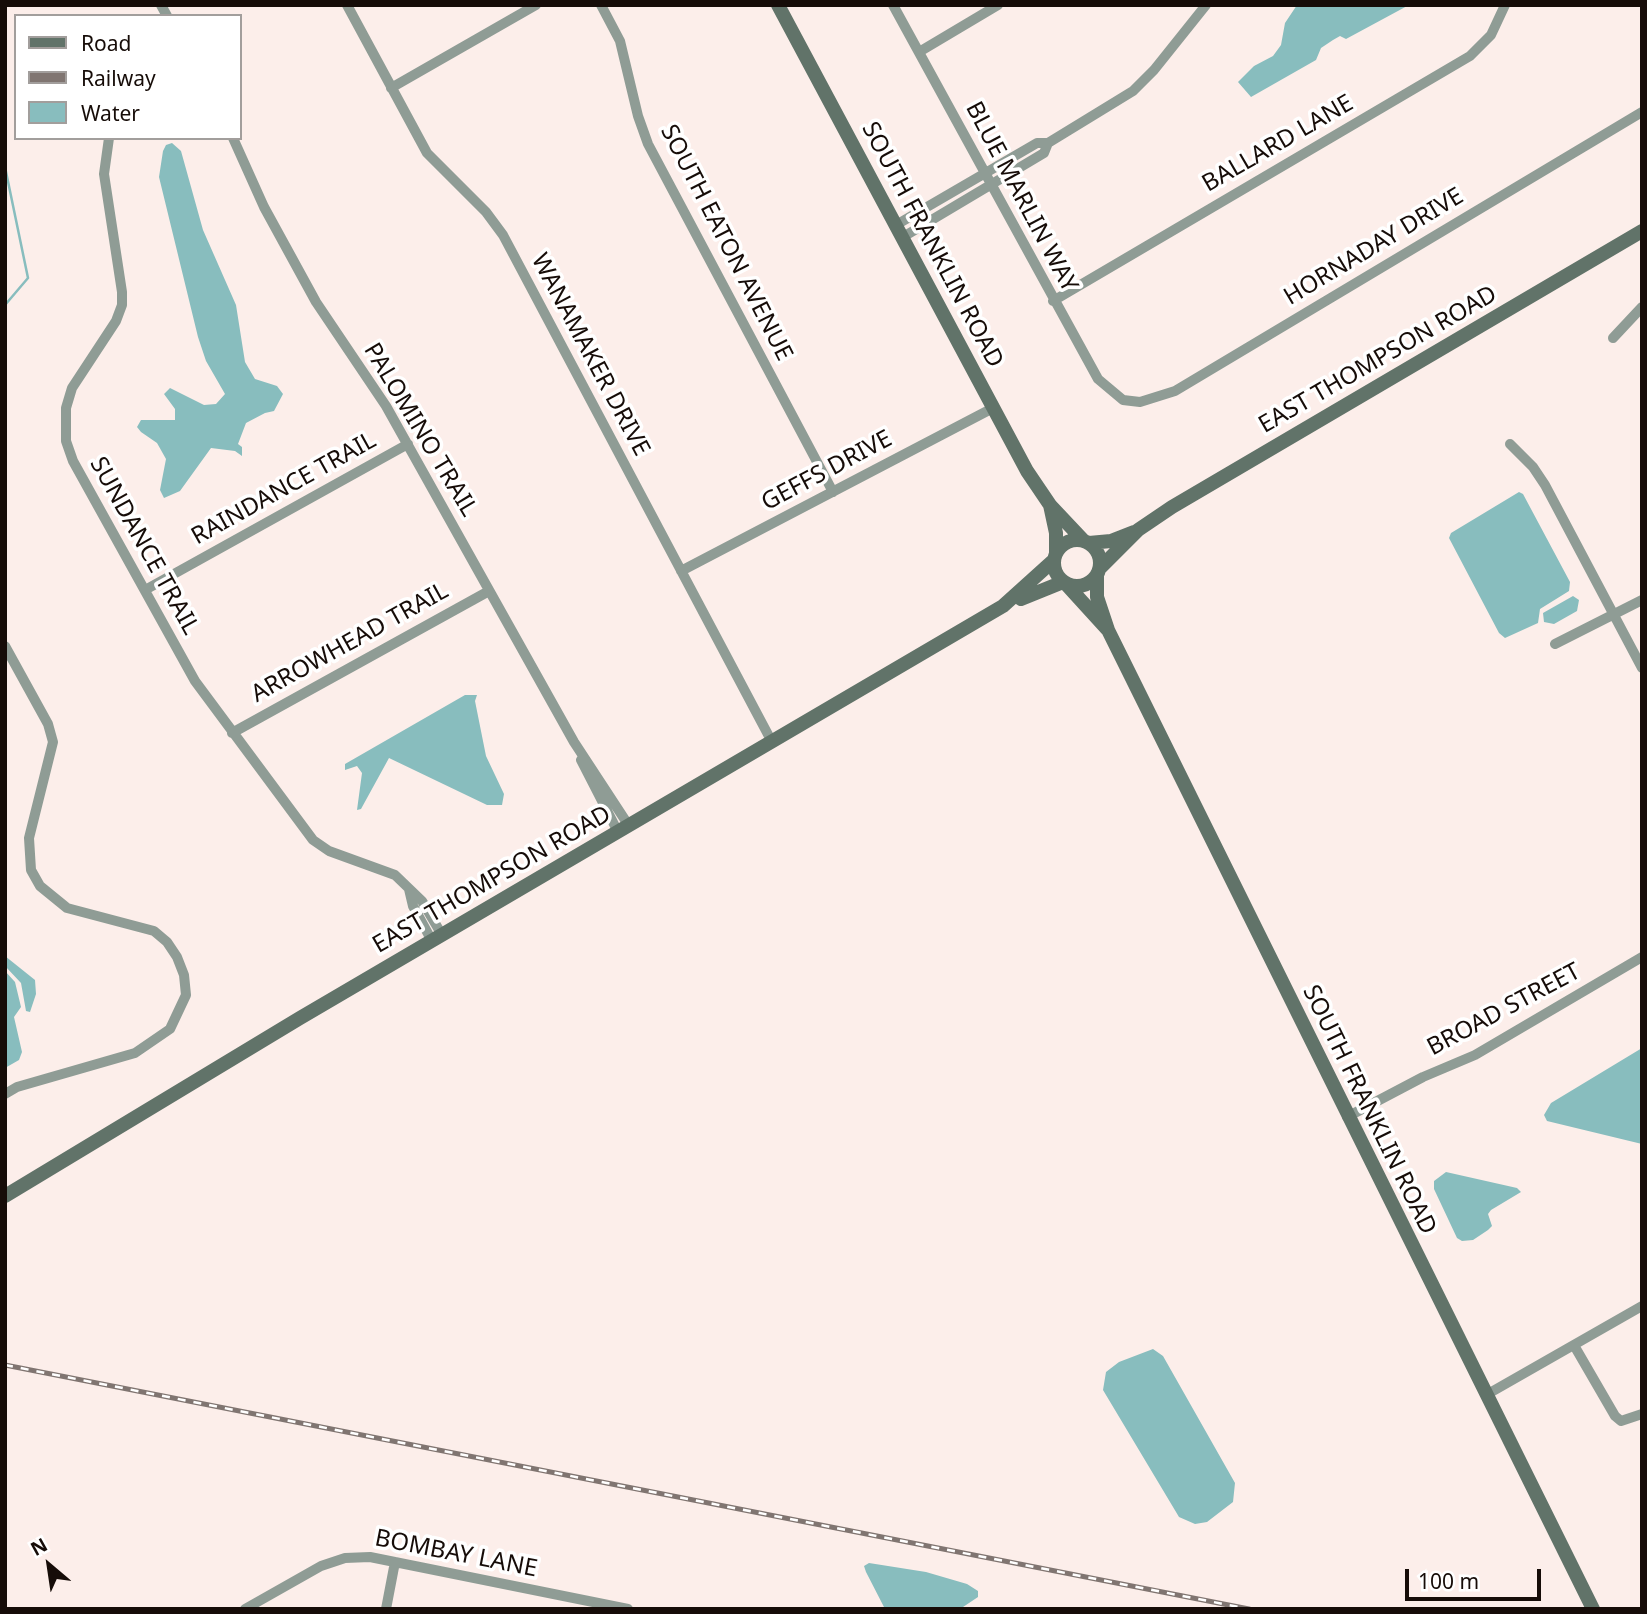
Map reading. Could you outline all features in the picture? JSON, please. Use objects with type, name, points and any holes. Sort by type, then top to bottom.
[{"type":"main road","name":"SOUTH FRANKLIN ROAD","points":[[778,5],[1027,471],[1050,505],[1086,542]]},
{"type":"main road","name":"EAST THOMPSON ROAD","points":[[1098,571],[1138,530],[1172,507],[1642,231]]},
{"type":"main road","name":"SOUTH FRANKLIN ROAD","points":[[1050,505],[1056,533],[1055,556]]},
{"type":"main road","name":"EAST THOMPSON ROAD","points":[[1086,542],[1111,541],[1138,530]]},
{"type":"main road","points":[[1065,542],[1086,542],[1098,554],[1098,571],[1083,586],[1064,583],[1054,570],[1055,556],[1065,542]]},
{"type":"main road","name":"EAST THOMPSON ROAD","points":[[1003,606],[1055,556]]},
{"type":"main road","name":"SOUTH FRANKLIN ROAD","points":[[1098,571],[1097,597],[1108,630],[1593,1609]]},
{"type":"main road","name":"SOUTH FRANKLIN ROAD","points":[[1064,583],[1108,630]]},
{"type":"main road","name":"EAST THOMPSON ROAD","points":[[5,1196],[437,938],[1003,606],[1064,583]]},
{"type":"street","name":"WANAMAKER DRIVE","points":[[347,5],[427,153],[486,212],[503,235],[772,742]]},
{"type":"street","points":[[391,88],[536,5]]},
{"type":"street","name":"SOUTH EATON AVENUE","points":[[601,5],[620,41],[638,116],[648,144],[833,492]]},
{"type":"street","name":"BLUE MARLIN WAY","points":[[893,5],[1098,379],[1123,400]]},
{"type":"street","points":[[919,52],[998,5]]},
{"type":"street","points":[[899,231],[984,174],[1037,143],[1048,143],[1133,91],[1154,70],[1206,5]]},
{"type":"street","name":"BALLARD LANE","points":[[1053,301],[1470,56],[1491,35],[1505,5]]},
{"type":"street","name":"HORNADAY DRIVE","points":[[1123,400],[1140,402],[1175,391],[1642,112]]},
{"type":"street","name":"SUNDANCE TRAIL","points":[[108,140],[104,174],[122,305],[116,321],[72,388],[66,408],[66,441],[73,461],[195,681],[313,840],[329,851],[395,875],[408,889],[413,906],[437,938]]},
{"type":"street","name":"PALOMINO TRAIL","points":[[234,140],[264,207],[316,302],[376,388],[574,742],[595,792],[624,829]]},
{"type":"street","points":[[899,231],[990,185],[1044,153],[1048,143]]},
{"type":"street","points":[[1614,338],[1642,307]]},
{"type":"street","name":"GEFFS DRIVE","points":[[681,571],[992,408]]},
{"type":"street","name":"RAINDANCE TRAIL","points":[[145,590],[408,444]]},
{"type":"street","points":[[1510,444],[1533,467],[1545,485],[1642,667]]},
{"type":"street","name":"ARROWHEAD TRAIL","points":[[232,733],[489,591]]},
{"type":"street","points":[[1555,644],[1642,600]]},
{"type":"street","points":[[5,646],[48,724],[53,742],[29,838],[31,870],[40,886],[66,908],[154,931],[167,942],[177,957],[184,975],[186,995],[170,1029],[135,1053],[17,1087],[5,1094]]},
{"type":"street","name":"BROAD STREET","points":[[1347,1117],[1423,1077],[1475,1055],[1642,957]]},
{"type":"street","points":[[1486,1395],[1575,1347],[1642,1306]]},
{"type":"street","points":[[1575,1347],[1615,1416],[1621,1422],[1642,1414]]},
{"type":"street","name":"BOMBAY LANE","points":[[245,1609],[321,1566],[345,1558],[370,1557],[578,1604],[628,1609]]},
{"type":"street","points":[[386,1609],[395,1562]]},
{"type":"water","points":[[1297,5],[1409,5],[1346,39],[1340,36],[1333,40],[1321,48],[1316,60],[1251,97],[1238,82],[1254,66],[1273,56],[1281,45],[1285,23]]},
{"type":"water","points":[[172,143],[181,151],[203,230],[236,305],[245,362],[255,379],[277,386],[283,394],[274,411],[246,423],[238,444],[242,447],[242,456],[235,451],[211,448],[180,491],[164,498],[160,490],[166,459],[157,443],[137,427],[141,420],[175,420],[175,409],[164,394],[170,388],[204,405],[216,404],[225,394],[206,361],[198,337],[159,177],[163,151],[166,145]]},
{"type":"water","points":[[1519,492],[1523,494],[1570,582],[1569,591],[1540,609],[1538,623],[1505,638],[1499,633],[1449,538],[1451,533]]},
{"type":"water","points":[[1573,596],[1579,600],[1577,611],[1554,624],[1544,622],[1543,613]]},
{"type":"water","points":[[465,695],[477,695],[475,701],[486,756],[504,794],[502,805],[487,805],[389,758],[361,809],[357,810],[362,773],[357,766],[345,770],[345,764]]},
{"type":"water","points":[[5,956],[35,980],[36,994],[30,1012],[26,1011],[21,983],[5,966]]},
{"type":"water","points":[[5,971],[15,982],[21,1007],[14,1017],[22,1052],[19,1060],[5,1068]]},
{"type":"water","points":[[1642,1048],[1642,1144],[1547,1121],[1544,1115],[1551,1103]]},
{"type":"water","points":[[1446,1172],[1517,1188],[1521,1192],[1491,1210],[1488,1214],[1492,1226],[1488,1230],[1473,1240],[1462,1241],[1457,1238],[1434,1189],[1434,1181]]},
{"type":"water","points":[[1153,1349],[1163,1356],[1235,1483],[1233,1502],[1207,1522],[1195,1524],[1179,1517],[1103,1390],[1106,1372],[1119,1362]]},
{"type":"water","points":[[869,1563],[926,1572],[967,1584],[978,1591],[978,1597],[960,1609],[885,1609],[866,1572],[864,1566]]},
{"type":"waterway","points":[[5,167],[28,278],[5,305]]},
{"type":"railway","points":[[5,1365],[1249,1609]]}]
